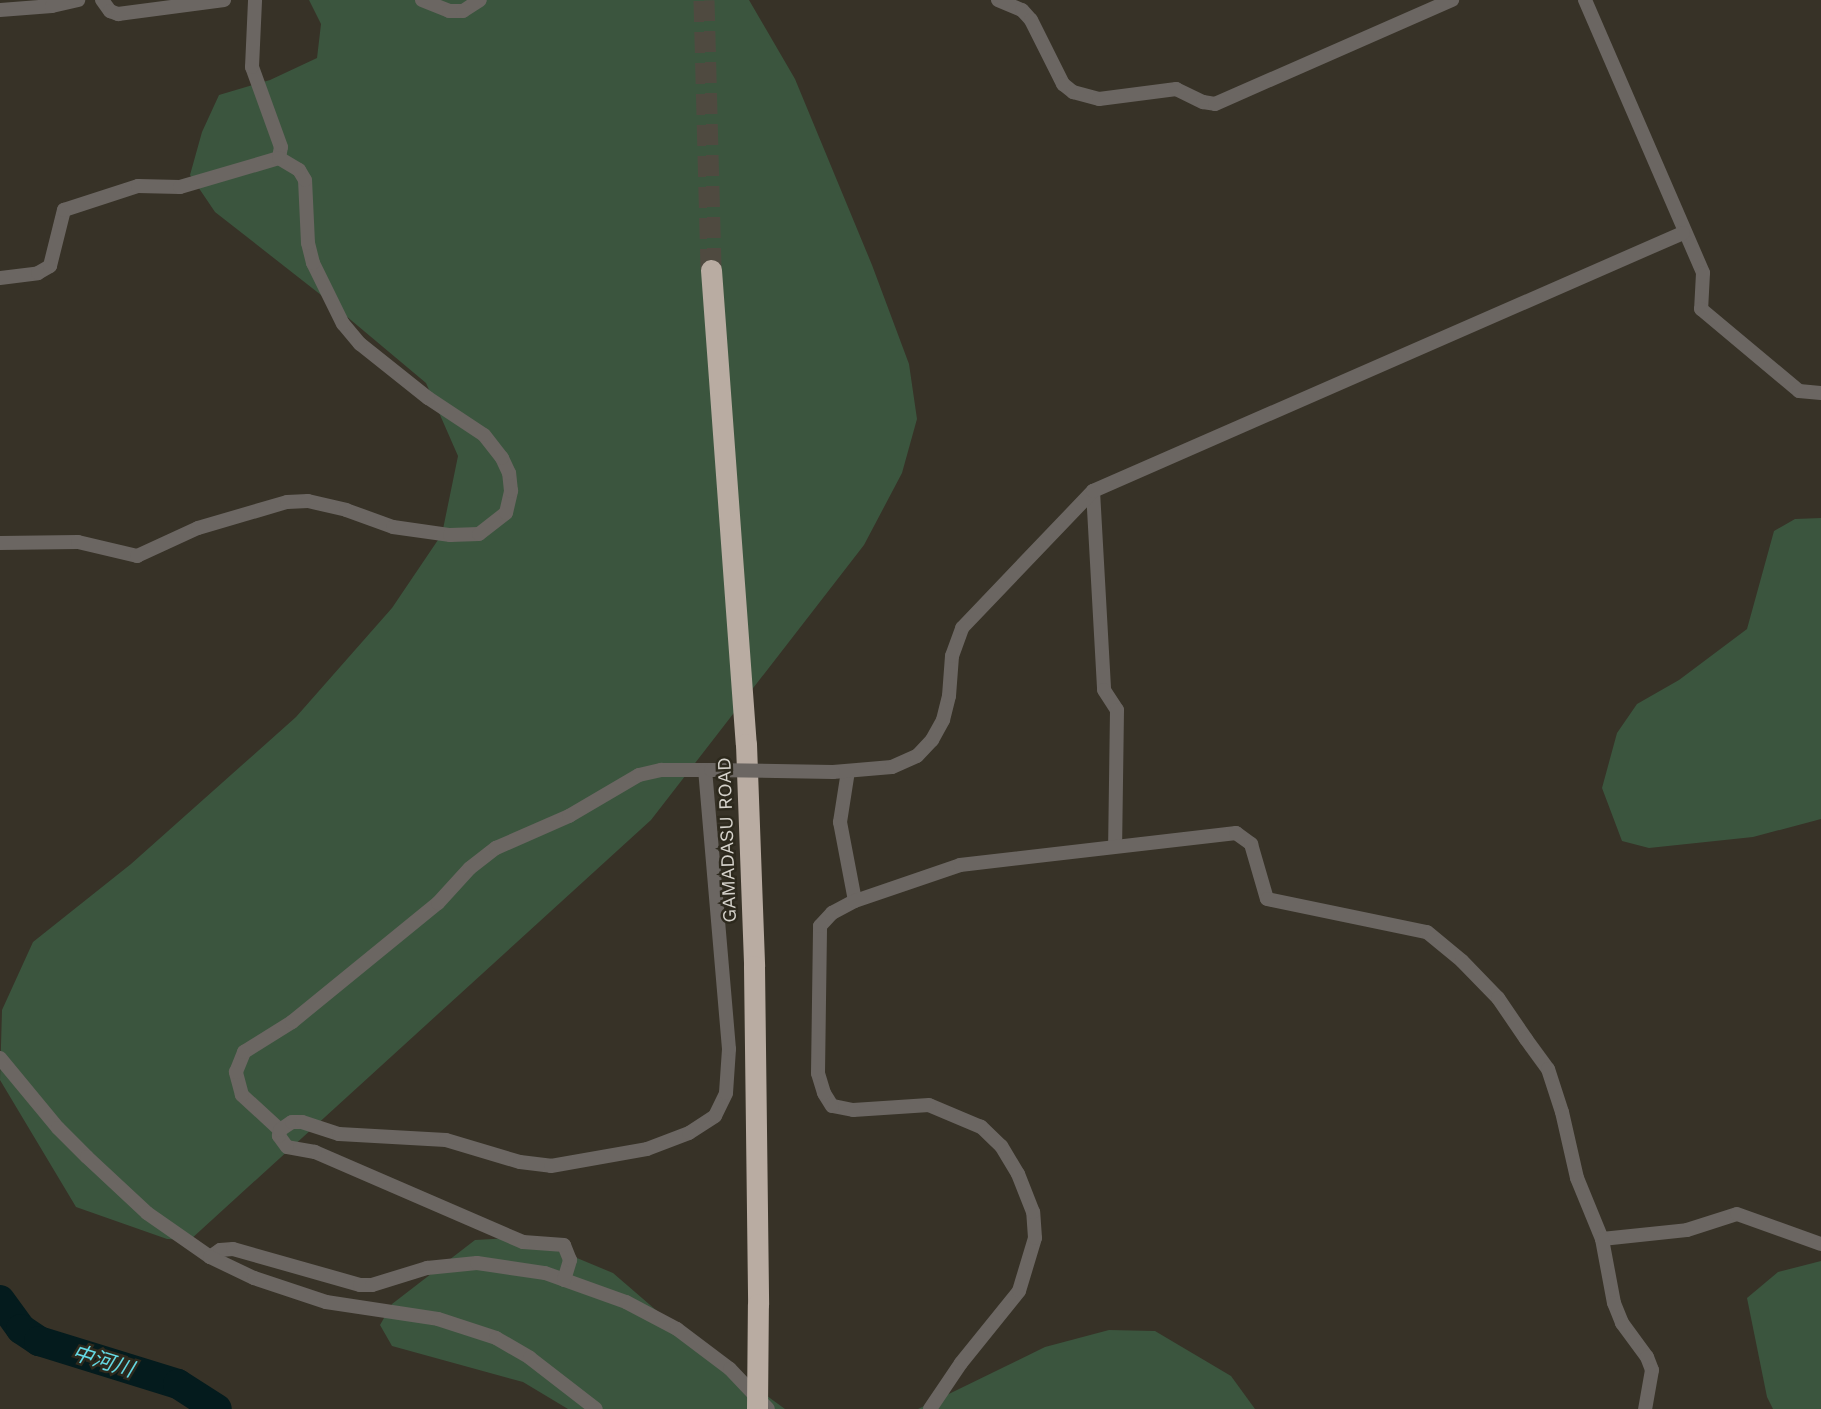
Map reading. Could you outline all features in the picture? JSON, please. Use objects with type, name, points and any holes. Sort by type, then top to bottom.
[{"type":"highway","name":"GAMADASU ROAD","points":[[711,270],[737,602],[754,952],[757,1409]]},
{"type":"street","points":[[0,10],[21,4],[52,6],[78,0]]},
{"type":"street","points":[[102,0],[110,11],[118,14],[224,0]]},
{"type":"street","points":[[255,0],[252,67],[281,147],[279,158]]},
{"type":"street","points":[[422,0],[449,11],[463,11],[480,0]]},
{"type":"street","points":[[998,0],[1022,10],[1031,20],[1063,84],[1073,92],[1099,99],[1168,88],[1215,104],[1452,0]]},
{"type":"street","points":[[1585,0],[1683,233],[1703,273],[1700,302],[1706,316],[1799,391],[1821,393]]},
{"type":"street","points":[[0,278],[38,273],[50,266],[64,210],[138,186],[180,187],[279,158],[299,170],[305,180],[308,243],[313,263],[343,324],[360,344],[428,398],[484,435],[502,458],[509,473],[510,491],[506,513],[479,534],[450,535],[393,527],[346,510],[308,501],[287,502],[198,528],[137,556],[78,542],[0,543]]},
{"type":"street","points":[[564,1280],[570,1260],[564,1245],[523,1242],[315,1152],[296,1151],[282,1144],[280,1130],[242,1095],[236,1072],[244,1052],[292,1022],[438,903],[470,868],[496,848],[569,816],[639,775],[661,770],[840,772],[892,767],[905,763],[917,756],[932,740],[949,696],[952,656],[962,628],[1093,491],[1683,233]]},
{"type":"street","points":[[1093,491],[1104,690],[1117,710],[1115,845]]},
{"type":"street","points":[[280,1130],[292,1122],[302,1122],[339,1134],[446,1140],[520,1162],[551,1166],[647,1149],[696,1129],[715,1116],[726,1093],[729,1049],[708,770]]},
{"type":"street","points":[[840,772],[840,822],[855,901]]},
{"type":"street","points":[[930,1409],[961,1363],[1019,1291],[1035,1238],[1032,1212],[1018,1174],[1007,1155],[981,1126],[929,1105],[853,1110],[832,1106],[824,1093],[818,1073],[820,926],[832,914],[855,901],[960,865],[1236,833],[1251,844],[1267,898],[1427,932],[1462,961],[1498,998],[1548,1069],[1563,1112],[1577,1178],[1602,1239],[1614,1303],[1622,1322],[1647,1357],[1652,1370],[1645,1409]]},
{"type":"street","points":[[0,1058],[58,1128],[87,1157],[147,1213],[210,1256],[289,1292],[364,1310],[438,1319],[496,1338],[530,1358],[596,1409]]},
{"type":"street","points":[[1602,1239],[1687,1230],[1737,1214],[1821,1244]]},
{"type":"street","points":[[210,1256],[220,1250],[233,1249],[360,1285],[372,1285],[427,1268],[477,1263],[521,1267],[626,1302],[677,1329],[730,1369],[768,1409]]},
{"type":"green space","points":[[309,0],[749,0],[795,79],[872,265],[909,364],[917,419],[902,473],[864,545],[651,820],[190,1240],[167,1239],[76,1207],[0,1080],[2,1010],[33,942],[131,864],[296,717],[392,608],[442,534],[458,456],[426,383],[321,295],[215,212],[190,175],[202,132],[219,95],[270,80],[317,58],[321,24]]},
{"type":"green space","points":[[1821,518],[1821,819],[1753,837],[1649,848],[1622,841],[1602,788],[1617,733],[1637,704],[1679,680],[1747,629],[1774,531],[1795,519]]},
{"type":"green space","points":[[511,1238],[565,1253],[613,1273],[693,1342],[785,1409],[568,1409],[523,1382],[392,1346],[380,1325],[392,1304],[475,1240]]},
{"type":"green space","points":[[1821,1261],[1821,1409],[1773,1409],[1767,1397],[1747,1298],[1778,1272]]},
{"type":"green space","points":[[1109,1330],[1155,1331],[1231,1376],[1255,1409],[918,1409],[1045,1347]]},
{"type":"waterway","name":"中河川","points":[[0,1300],[21,1329],[39,1341],[178,1384],[217,1409]]},
{"type":"tunnel","points":[[704,0],[711,270]]}]
